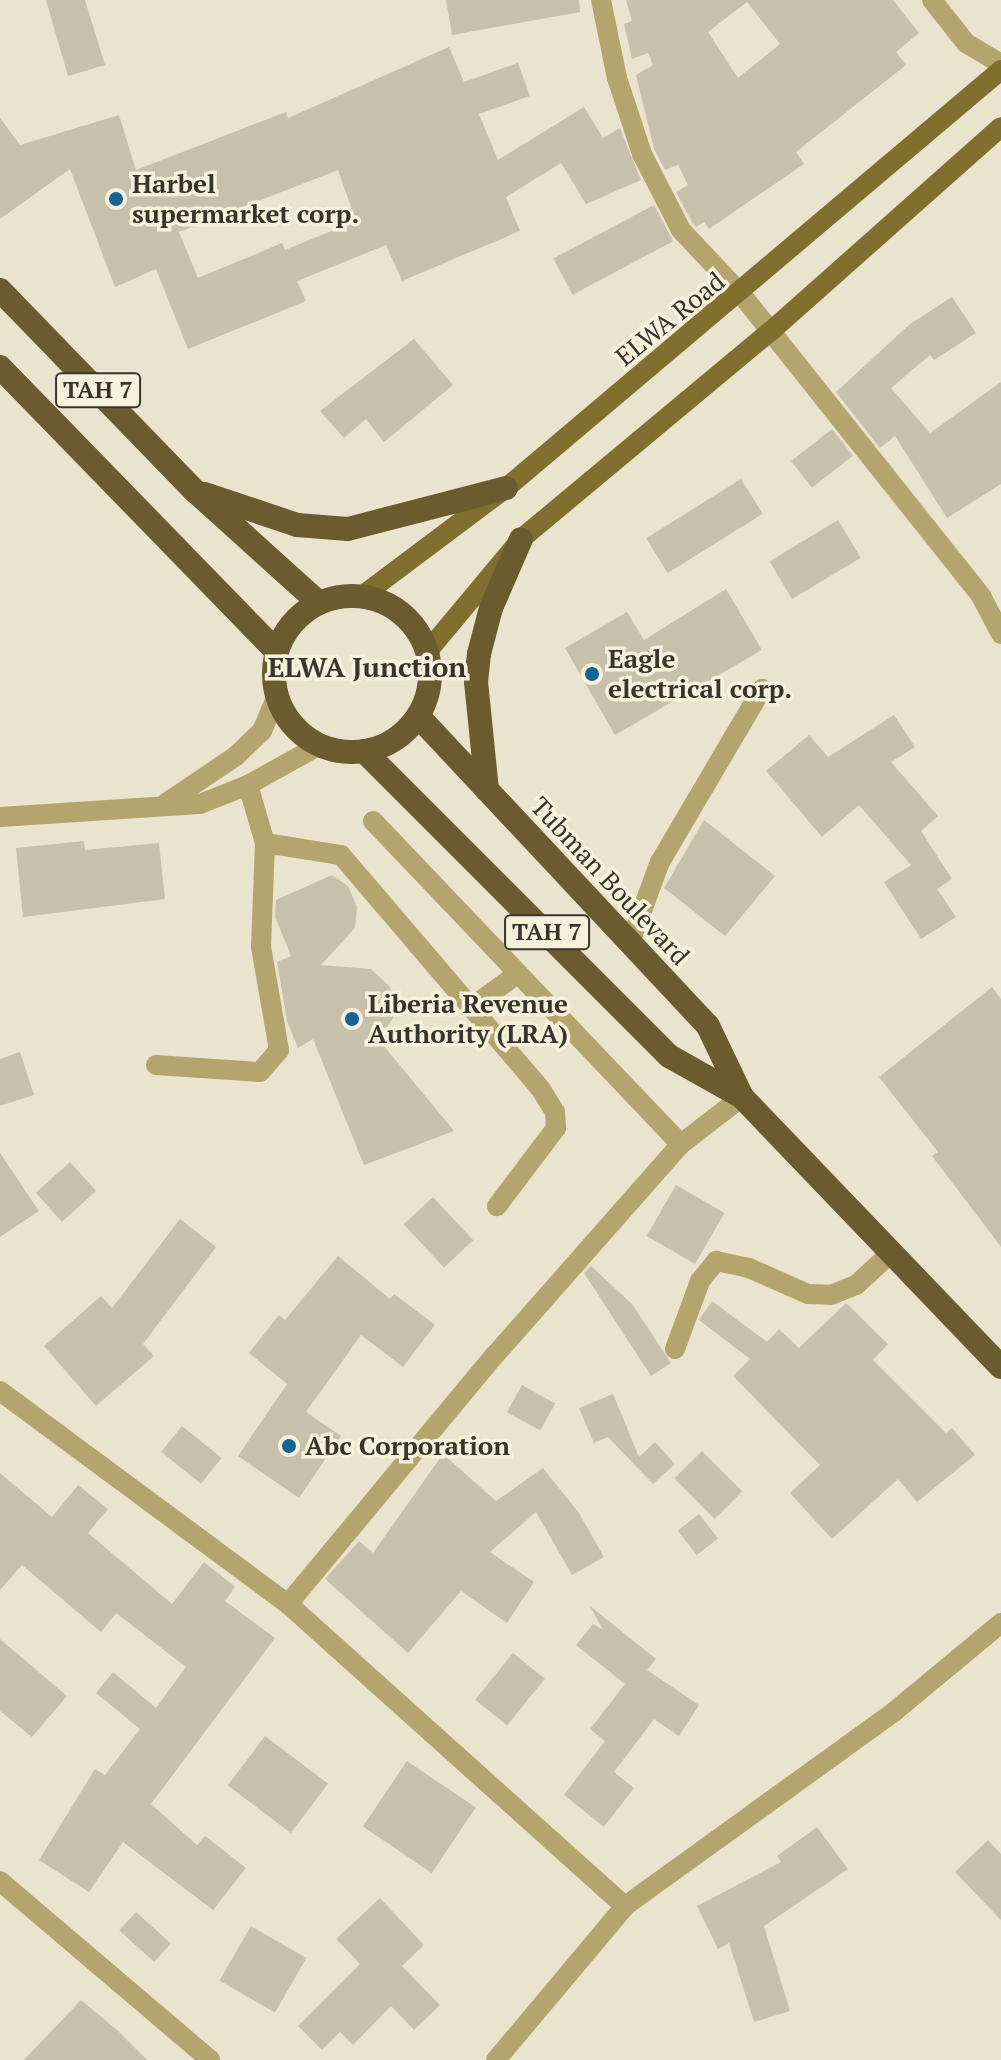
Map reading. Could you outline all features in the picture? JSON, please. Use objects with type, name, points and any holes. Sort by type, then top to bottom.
[{"type":"highway","name":"TAH 7","points":[[0,290],[195,491]]},
{"type":"highway","name":"TAH 7","points":[[0,367],[277,652]]},
{"type":"highway","points":[[195,491],[297,525],[348,529],[506,488]]},
{"type":"highway","points":[[195,491],[319,603]]},
{"type":"highway","points":[[487,790],[476,682],[479,654],[491,608],[521,539]]},
{"type":"highway","points":[[362,596],[402,615],[427,652],[430,674],[418,716],[403,733],[364,751],[320,745],[286,716],[277,696],[277,652],[286,632],[319,603],[362,596]]},
{"type":"highway","name":"Tubman Boulevard","points":[[418,716],[708,1026],[742,1097]]},
{"type":"highway","name":"Tubman Boulevard","points":[[364,751],[669,1056],[742,1097],[1001,1367]]},
{"type":"main road","name":"ELWA Road","points":[[362,596],[506,488],[741,294],[1001,70]]},
{"type":"main road","points":[[427,652],[521,539],[771,331],[1001,127]]},
{"type":"street","points":[[601,0],[617,78],[642,154],[681,230],[741,294],[981,596],[1001,634]]},
{"type":"street","points":[[932,0],[966,43],[1001,64]]},
{"type":"street","points":[[630,943],[660,862],[762,689]]},
{"type":"street","points":[[166,803],[236,756],[262,731],[277,696]]},
{"type":"street","points":[[0,817],[166,803],[200,804],[248,785],[320,745]]},
{"type":"street","points":[[156,1065],[260,1072],[279,1050],[261,947],[265,843],[248,785]]},
{"type":"street","points":[[373,821],[516,975],[681,1144]]},
{"type":"street","points":[[265,843],[341,855],[473,1006],[555,1112],[556,1128],[497,1206]]},
{"type":"street","points":[[473,1006],[516,975]]},
{"type":"street","points":[[288,1604],[495,1355],[681,1144],[742,1097]]},
{"type":"street","points":[[675,1349],[700,1281],[716,1261],[749,1268],[808,1294],[831,1295],[856,1285],[890,1254]]},
{"type":"street","points":[[0,1391],[288,1604],[625,1906]]},
{"type":"street","points":[[496,2060],[625,1906],[895,1711],[1001,1623]]},
{"type":"street","points":[[0,1881],[210,2060]]},
{"type":"building","points":[[46,0],[85,0],[105,65],[68,76]]},
{"type":"building","points":[[446,0],[579,0],[580,12],[452,35]]},
{"type":"building","points":[[626,0],[893,0],[919,33],[896,52],[906,65],[796,152],[804,164],[709,229],[704,222],[696,227],[676,192],[688,185],[678,165],[665,170],[654,149],[636,75],[653,65],[648,53],[632,59],[624,24],[632,21]],"holes":[[[747,2],[780,44],[738,78],[708,32]]]},
{"type":"building","points":[[449,47],[464,82],[518,63],[530,96],[479,114],[498,160],[584,107],[603,138],[620,128],[641,180],[586,204],[561,163],[506,197],[520,231],[402,281],[386,245],[297,281],[306,301],[188,349],[156,269],[115,287],[70,169],[0,219],[0,118],[20,145],[119,115],[136,170],[286,112],[288,118]],"holes":[[[338,170],[356,221],[285,250],[282,243],[198,278],[179,232]]]},
{"type":"building","points":[[654,205],[673,241],[573,295],[553,259]]},
{"type":"building","points":[[952,297],[976,333],[934,360],[930,355],[891,388],[930,433],[1001,382],[1001,484],[947,518],[895,436],[880,448],[836,392],[910,324]]},
{"type":"building","points":[[414,339],[453,385],[384,442],[366,419],[344,438],[320,411]]},
{"type":"building","points":[[832,429],[853,456],[812,488],[791,461]]},
{"type":"building","points":[[741,479],[763,514],[668,573],[646,538]]},
{"type":"building","points":[[838,520],[861,558],[792,599],[769,561]]},
{"type":"building","points":[[726,589],[762,650],[615,735],[565,648],[627,612],[644,640]]},
{"type":"building","points":[[894,715],[915,747],[891,762],[938,816],[921,831],[952,879],[937,889],[956,917],[921,939],[884,882],[911,865],[859,805],[822,837],[766,771],[809,735],[828,757]]},
{"type":"building","points":[[704,820],[775,876],[725,936],[664,888]]},
{"type":"building","points":[[84,841],[85,850],[159,843],[165,899],[23,917],[16,848]]},
{"type":"building","points":[[332,875],[348,886],[357,907],[355,928],[321,965],[371,969],[389,986],[398,1010],[379,1040],[454,1131],[364,1165],[313,1039],[298,1048],[287,1021],[277,962],[291,956],[275,917],[276,900]]},
{"type":"building","points":[[992,987],[1001,999],[1001,1247],[932,1156],[938,1152],[879,1077]]},
{"type":"building","points":[[20,1052],[34,1095],[0,1106],[0,1059]]},
{"type":"building","points":[[0,1153],[39,1211],[0,1237]]},
{"type":"building","points":[[70,1162],[96,1191],[62,1222],[36,1193]]},
{"type":"building","points":[[676,1185],[724,1213],[695,1264],[646,1236]]},
{"type":"building","points":[[433,1197],[473,1240],[444,1267],[404,1224]]},
{"type":"building","points":[[180,1219],[216,1247],[143,1344],[154,1356],[96,1406],[44,1346],[101,1296],[112,1308]]},
{"type":"building","points":[[338,1256],[390,1299],[394,1294],[435,1325],[403,1367],[361,1335],[306,1412],[341,1436],[299,1498],[238,1456],[287,1384],[249,1353],[279,1315],[285,1320]]},
{"type":"building","points":[[591,1266],[632,1304],[671,1363],[651,1376],[584,1273]]},
{"type":"building","points":[[712,1301],[767,1342],[779,1329],[799,1348],[846,1303],[888,1344],[873,1360],[946,1433],[952,1428],[975,1455],[917,1502],[898,1479],[832,1539],[790,1493],[820,1465],[733,1376],[750,1359],[699,1320]]},
{"type":"building","points":[[522,1385],[555,1403],[540,1431],[507,1412]]},
{"type":"building","points":[[613,1394],[639,1457],[655,1442],[675,1464],[653,1484],[608,1437],[594,1443],[579,1408]]},
{"type":"building","points":[[182,1426],[222,1458],[201,1484],[161,1452]]},
{"type":"building","points":[[702,1451],[742,1491],[715,1519],[674,1479]]},
{"type":"building","points":[[443,1454],[496,1501],[543,1468],[579,1513],[604,1557],[572,1575],[536,1512],[490,1552],[534,1582],[507,1623],[461,1591],[408,1653],[325,1579],[359,1541],[373,1553]]},
{"type":"building","points":[[0,1473],[52,1517],[78,1485],[108,1509],[88,1533],[172,1604],[204,1562],[235,1587],[225,1601],[275,1638],[151,1804],[197,1845],[205,1836],[246,1868],[213,1910],[123,1842],[89,1892],[39,1860],[95,1769],[105,1775],[140,1729],[96,1693],[113,1672],[156,1708],[186,1667],[116,1613],[101,1632],[22,1565],[0,1590]]},
{"type":"building","points":[[699,1514],[718,1538],[697,1555],[678,1531]]},
{"type":"building","points":[[590,1606],[656,1659],[647,1670],[699,1705],[679,1736],[654,1719],[614,1772],[634,1788],[604,1827],[564,1795],[605,1741],[590,1729],[625,1684],[576,1645],[593,1624],[603,1630]]},
{"type":"building","points":[[0,1639],[67,1696],[32,1737],[0,1711]]},
{"type":"building","points":[[513,1653],[545,1679],[507,1725],[475,1700]]},
{"type":"building","points":[[265,1736],[328,1784],[291,1833],[228,1786]]},
{"type":"building","points":[[407,1761],[476,1807],[432,1873],[363,1826]]},
{"type":"building","points":[[817,1827],[848,1869],[764,1926],[790,2011],[754,2022],[729,1943],[718,1949],[697,1906],[781,1862],[777,1856]]},
{"type":"building","points":[[988,1840],[1001,1854],[1001,1920],[955,1872]]},
{"type":"building","points":[[380,1898],[424,1945],[402,1966],[440,2005],[414,2030],[391,2006],[353,2045],[340,2032],[322,2050],[298,2026],[360,1964],[336,1939]]},
{"type":"building","points":[[136,1912],[171,1943],[154,1962],[119,1931]]},
{"type":"building","points":[[251,1926],[306,1958],[275,2013],[220,1981]]},
{"type":"building","points":[[81,2000],[117,2030],[147,2060],[24,2060]]},
{"type":"place","name":"Harbel supermarket corp.","points":[[116,199]]},
{"type":"place","name":"Eagle electrical corp.","points":[[592,674]]},
{"type":"place","name":"Liberia Revenue Authority (LRA)","points":[[352,1019]]},
{"type":"place","name":"Abc Corporation","points":[[289,1446]]},
{"type":"district","name":"ELWA Junction","points":[[367,667]]}]
